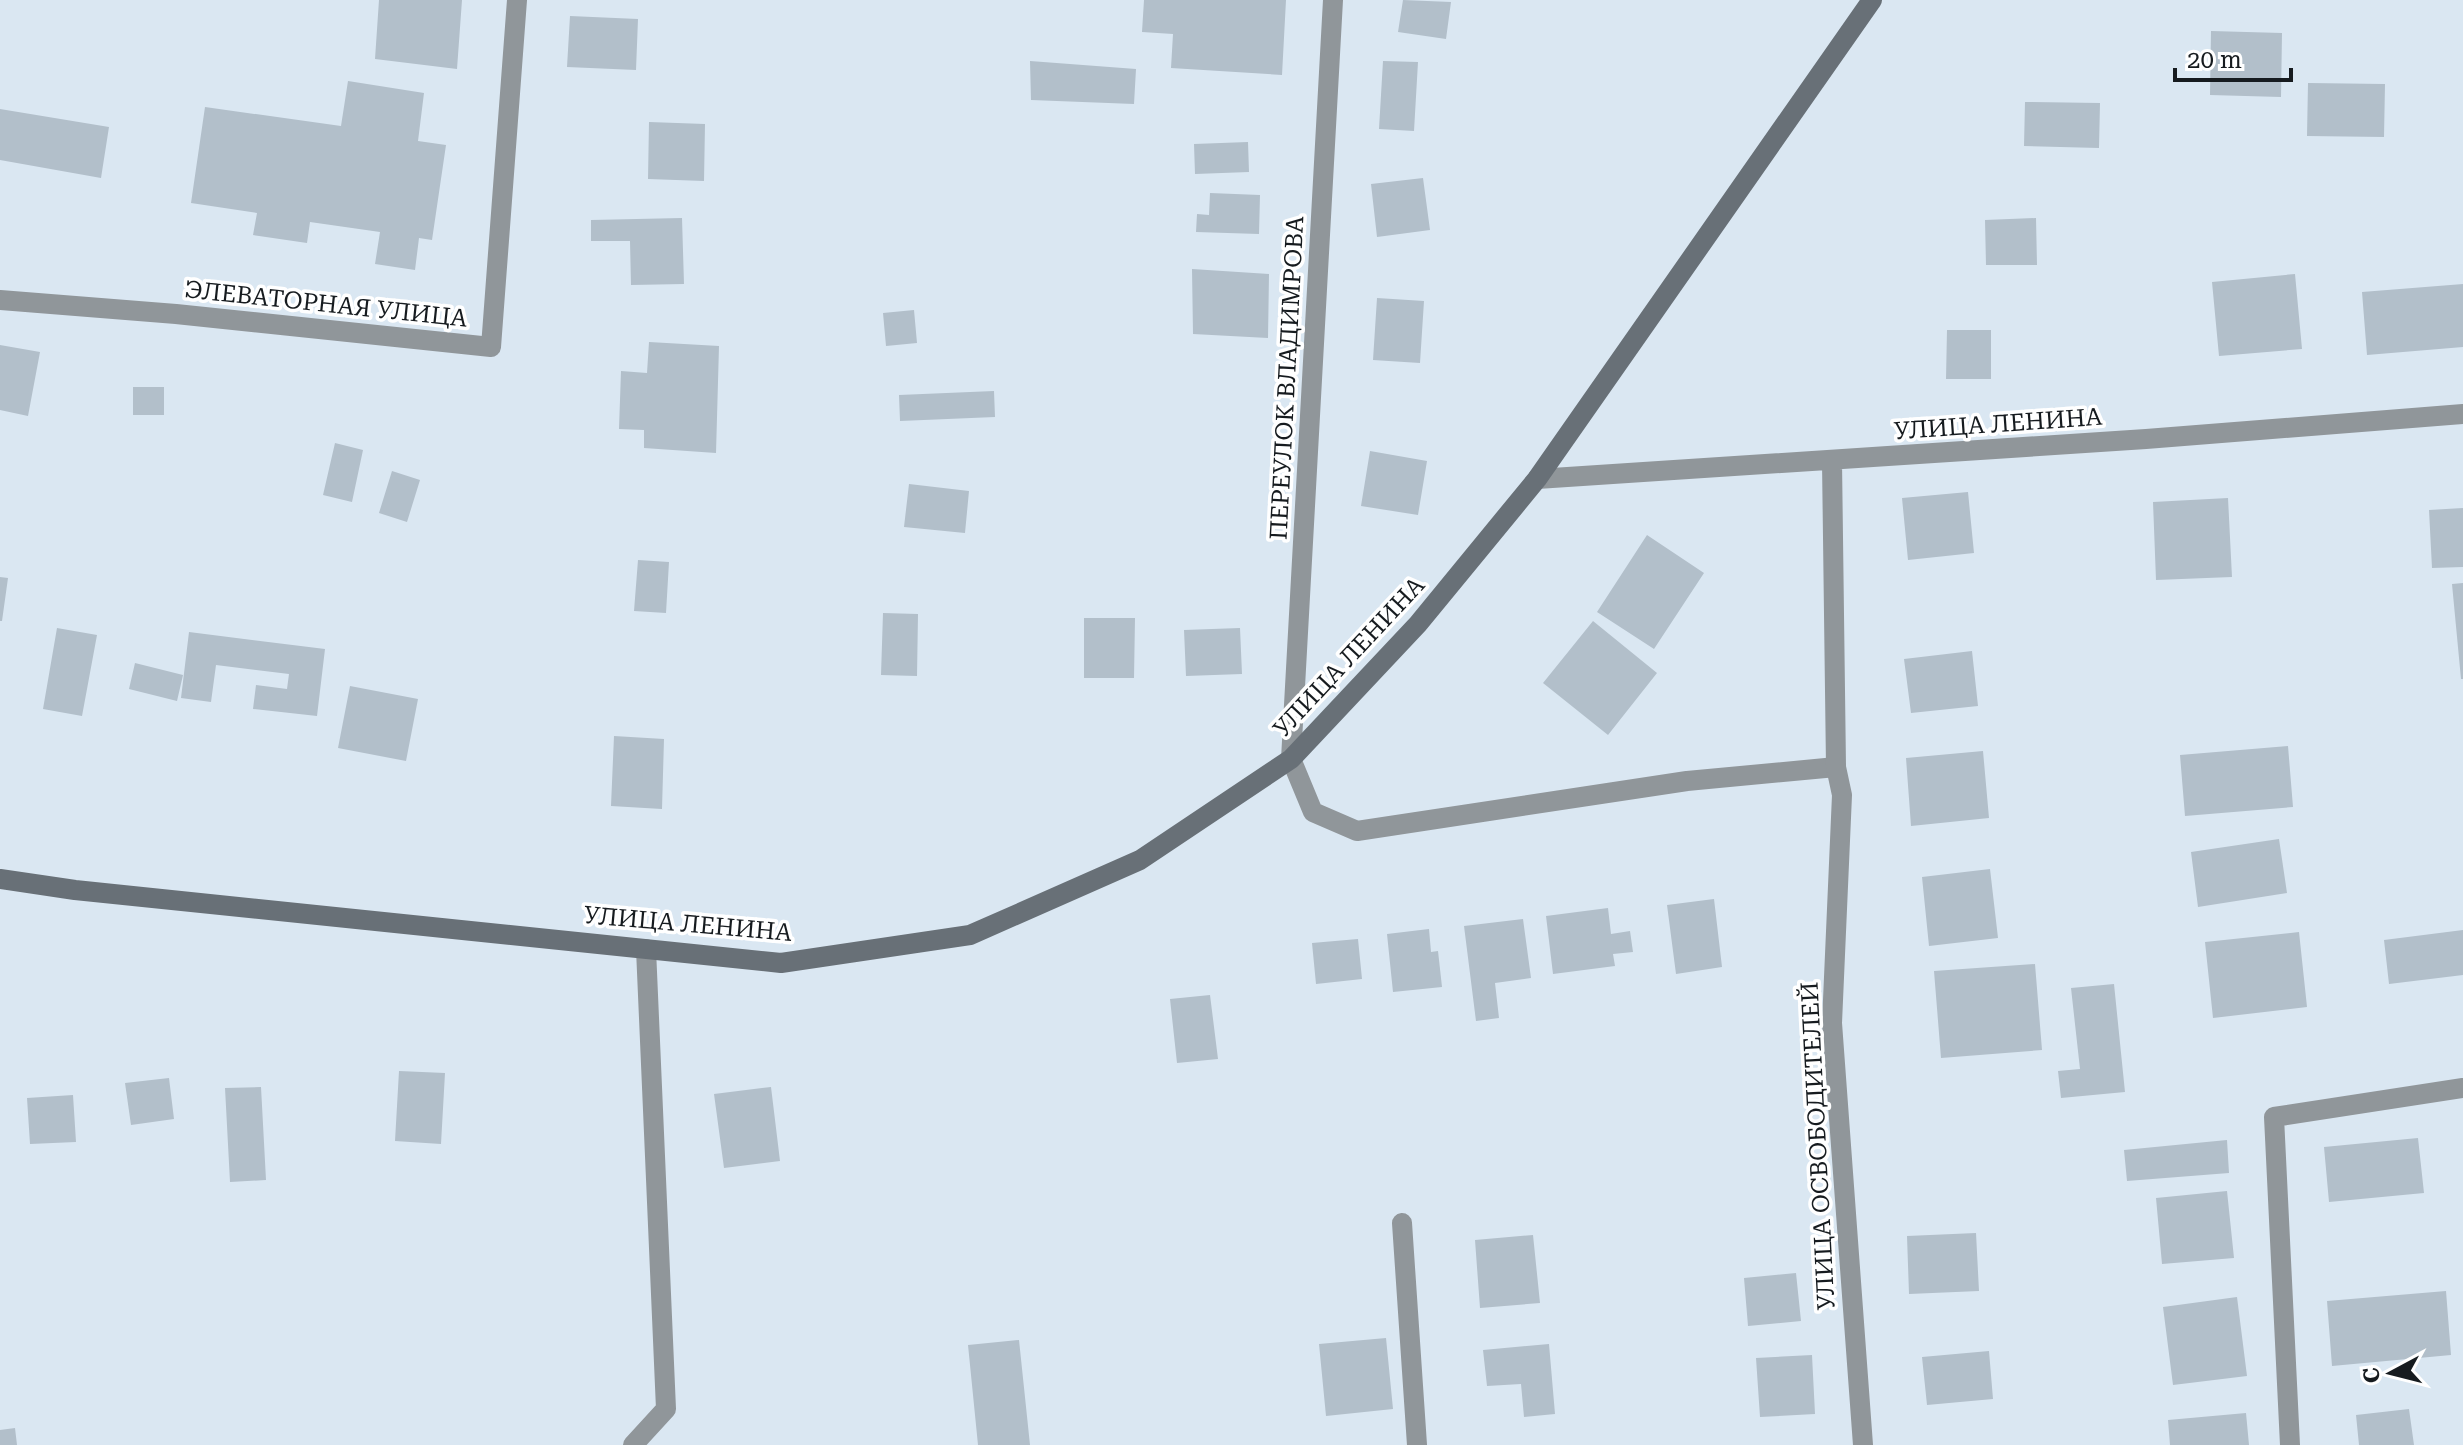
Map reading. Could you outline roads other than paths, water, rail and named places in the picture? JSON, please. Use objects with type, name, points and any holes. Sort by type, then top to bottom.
[{"type":"main road","name":"УЛИЦА ЛЕНИНА","points":[[0,879],[75,890],[781,963],[970,935],[1140,860],[1291,759],[1418,624],[1537,479],[1872,0]]},
{"type":"street","name":"ЭЛЕВАТОРНАЯ УЛИЦА","points":[[0,300],[176,314],[491,347],[517,0]]},
{"type":"street","name":"ПЕРЕУЛОК ВЛАДИМРОВА","points":[[1291,759],[1333,0]]},
{"type":"street","name":"УЛИЦА ЛЕНИНА","points":[[1537,479],[1832,461],[2463,414]]},
{"type":"street","name":"УЛИЦА ОСВОБОДИТЕЛЕЙ","points":[[1832,461],[1836,767],[1842,795],[1832,1023],[1863,1445]]},
{"type":"street","points":[[1291,759],[1313,812],[1357,831],[1687,781],[1836,767]]},
{"type":"street","points":[[633,1445],[666,1409],[646,949]]},
{"type":"street","points":[[2290,1445],[2274,1117],[2463,1088]]},
{"type":"street","points":[[1402,1223],[1417,1445]]}]
